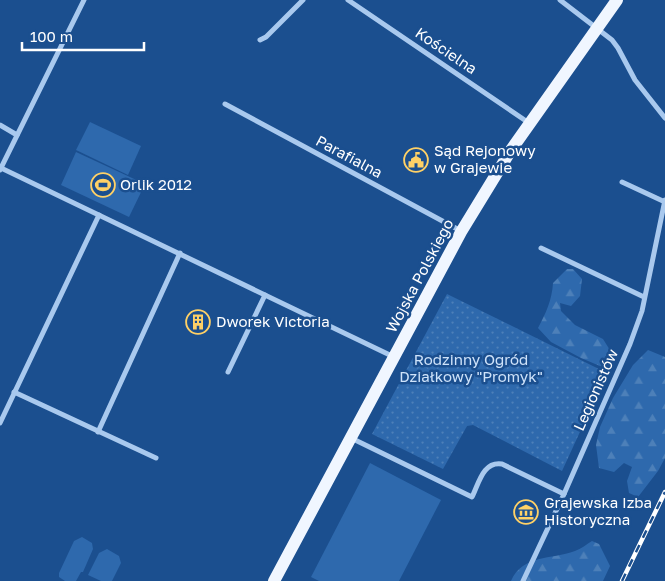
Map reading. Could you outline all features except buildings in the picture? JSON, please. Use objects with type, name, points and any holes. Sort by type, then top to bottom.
[{"type":"main road","name":"Wojska Polskiego","points":[[274,581],[461,232],[530,123],[617,0]]},
{"type":"street","points":[[84,0],[1,170],[180,253],[394,357]]},
{"type":"street","points":[[260,40],[266,37],[303,0]]},
{"type":"street","name":"Kościelna","points":[[348,0],[530,123]]},
{"type":"street","points":[[560,0],[597,27],[618,48],[635,80],[665,118]]},
{"type":"street","name":"Parafialna","points":[[225,104],[461,232]]},
{"type":"street","points":[[0,125],[17,135]]},
{"type":"street","points":[[622,182],[665,201]]},
{"type":"street","name":"Legionistów","points":[[523,581],[564,494],[630,344],[642,310],[665,201]]},
{"type":"street","points":[[0,423],[99,215]]},
{"type":"street","points":[[541,248],[644,297]]},
{"type":"street","points":[[98,432],[180,253]]},
{"type":"street","points":[[228,372],[265,295]]},
{"type":"street","points":[[14,392],[156,458]]},
{"type":"street","points":[[351,438],[472,497],[484,471],[488,466],[497,463],[564,494]]},
{"type":"green space","points":[[90,122],[141,146],[128,175],[76,150]]},
{"type":"green space","name":"Orlik 2012","points":[[76,152],[145,184],[129,217],[61,185]]},
{"type":"green space","points":[[567,269],[573,269],[582,279],[580,296],[571,306],[560,303],[561,311],[575,325],[603,339],[613,355],[609,364],[600,366],[581,358],[551,342],[538,328],[548,306],[553,283]]},
{"type":"green space","name":"Rodzinny Ogród Działkowy \"Promyk\"","points":[[447,294],[607,373],[562,471],[473,425],[467,426],[443,469],[372,434]]},
{"type":"green space","points":[[648,350],[665,357],[665,458],[658,471],[638,497],[629,493],[627,481],[632,467],[624,463],[614,472],[599,468],[596,445],[600,427],[613,398],[633,365]]},
{"type":"green space","points":[[370,463],[441,500],[399,581],[319,581],[311,577]]},
{"type":"green space","points":[[82,537],[92,543],[93,549],[83,572],[81,572],[76,581],[65,581],[59,577],[59,573],[74,541]]},
{"type":"green space","points":[[592,541],[599,544],[610,566],[603,581],[511,581],[516,572],[530,562],[575,551]]},
{"type":"green space","points":[[107,549],[119,556],[121,563],[112,581],[101,581],[88,575],[99,553]]},
{"type":"railway","points":[[622,581],[665,492]]},
{"type":"place","name":"Sąd Rejonowy w Grajewie","points":[[416,160]]},
{"type":"place","name":"Orlik 2012","points":[[103,185]]},
{"type":"place","name":"Dworek Victoria","points":[[198,322]]},
{"type":"place","name":"Grajewska Izba Historyczna","points":[[526,512]]}]
